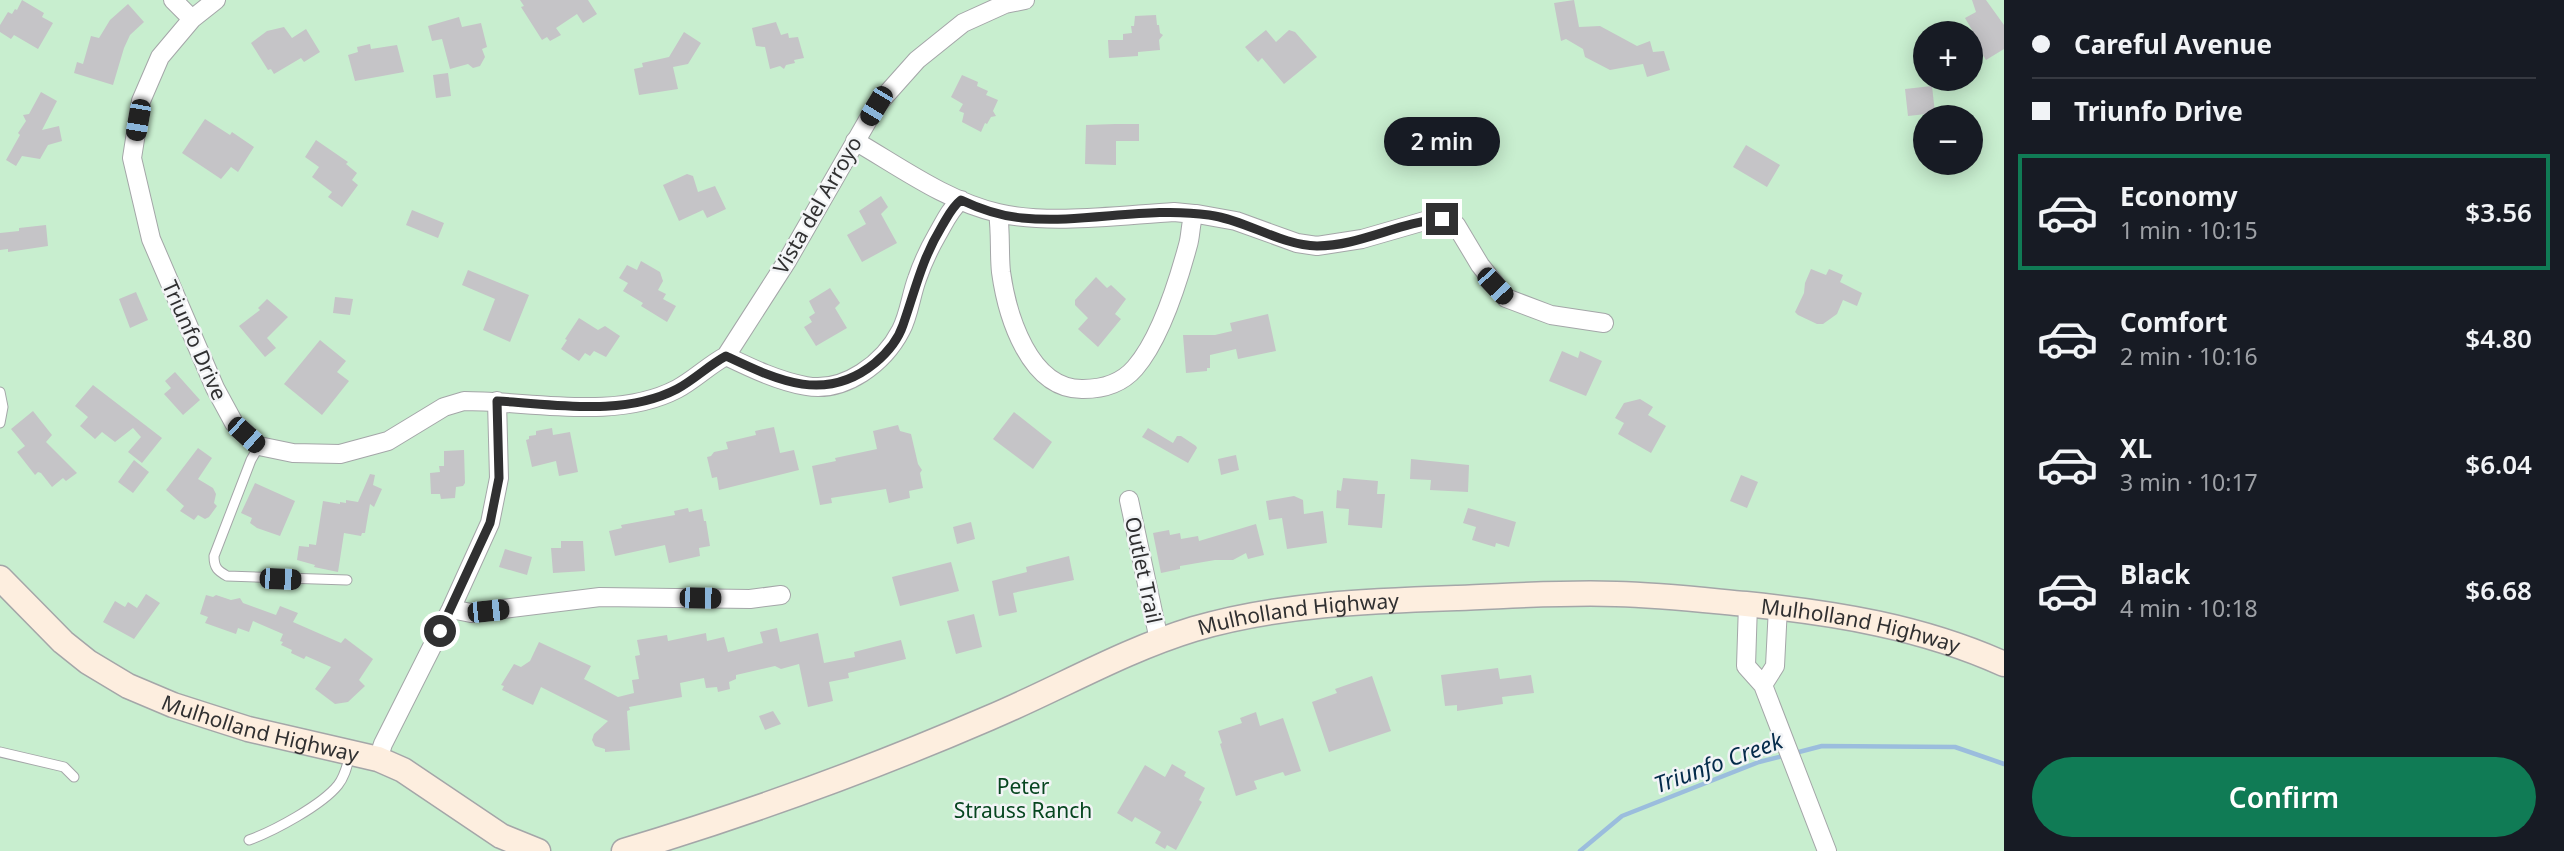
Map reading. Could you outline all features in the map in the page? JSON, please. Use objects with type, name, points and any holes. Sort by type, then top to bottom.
[{"type":"main road","name":"Mulholland Highway","points":[[0,578],[63,642],[88,662],[128,686],[173,705],[248,729],[378,760],[402,770],[501,836],[538,851]]},
{"type":"main road","name":"Mulholland Highway","points":[[624,851],[699,828],[963,729],[1159,640],[1196,628],[1257,614],[1424,599],[1615,594],[1674,597],[1777,607],[1882,624],[1917,632],[2004,664]]},
{"type":"street","points":[[173,0],[192,19]]},
{"type":"street","name":"Triunfo Drive","points":[[216,0],[192,19],[160,57],[141,101],[132,158],[151,239],[176,300],[215,388],[234,423],[259,446]]},
{"type":"street","name":"Vista del Arroyo","points":[[726,356],[787,261],[876,106],[917,60],[963,23],[1015,1]]},
{"type":"street","points":[[855,141],[961,200],[998,214],[1022,218],[1174,212],[1236,221],[1297,243],[1317,246],[1362,239],[1428,220],[1442,219],[1456,225],[1480,265],[1506,298],[1551,315],[1604,323]]},
{"type":"street","points":[[259,446],[293,453],[340,454],[388,441],[444,407],[464,401],[600,407],[638,403],[677,389],[726,356],[783,381],[809,387],[859,376],[887,353],[902,328],[929,248],[954,206],[961,200]]},
{"type":"street","points":[[998,214],[1002,275],[1016,330],[1031,360],[1046,377],[1075,389],[1097,389],[1120,381],[1136,367],[1157,331],[1180,274],[1194,214]]},
{"type":"street","points":[[378,760],[383,744],[451,609],[490,523],[499,478],[497,401]]},
{"type":"street","name":"Outlet Trail","points":[[1129,500],[1159,640]]},
{"type":"street","points":[[451,609],[471,613],[600,597],[750,599],[781,595]]},
{"type":"street","points":[[1748,604],[1746,666],[1764,690],[1827,851]]},
{"type":"street","points":[[1764,690],[1775,666],[1777,607]]},
{"type":"lane","points":[[0,392],[3,407],[0,423]]},
{"type":"lane","points":[[259,446],[251,460],[214,556],[214,565],[227,576],[347,580]]},
{"type":"lane","points":[[0,752],[64,767],[74,777]]},
{"type":"lane","points":[[250,840],[291,821],[336,787],[345,774],[351,754]]},
{"type":"green space","name":"Peter Strauss Ranch","points":[[0,0],[2004,0],[2004,851],[0,851]]},
{"type":"building","points":[[22,0],[44,13],[42,17],[53,23],[38,49],[14,35],[11,39],[0,32],[0,25],[8,12],[12,14],[17,10]]},
{"type":"building","points":[[520,0],[588,0],[597,14],[583,23],[577,14],[556,28],[561,35],[550,41],[547,37],[542,40],[521,7],[524,6]]},
{"type":"building","points":[[1574,0],[1579,27],[1600,26],[1637,46],[1650,41],[1653,52],[1664,51],[1670,70],[1647,77],[1643,64],[1610,70],[1585,57],[1583,49],[1566,39],[1561,41],[1554,3]]},
{"type":"building","points":[[1972,0],[1986,0],[2004,25],[2004,49],[1986,60],[1983,55],[1983,21],[1967,21],[1965,18],[1976,12]]},
{"type":"building","points":[[128,4],[144,22],[130,35],[113,85],[74,73],[77,62],[83,64],[91,36],[99,38],[110,20]]},
{"type":"building","points":[[1156,15],[1157,25],[1163,35],[1159,40],[1160,50],[1138,52],[1138,56],[1109,58],[1108,40],[1123,40],[1123,34],[1132,33],[1131,26],[1134,26],[1135,16]]},
{"type":"building","points":[[459,17],[462,27],[481,23],[487,47],[482,49],[485,57],[480,66],[473,68],[468,64],[450,69],[442,39],[432,41],[428,26]]},
{"type":"building","points":[[776,22],[781,35],[788,33],[789,38],[798,37],[804,58],[794,60],[795,63],[786,65],[784,69],[780,66],[770,69],[765,47],[756,46],[752,28]]},
{"type":"building","points":[[284,27],[292,38],[306,29],[320,52],[304,62],[301,58],[274,74],[271,69],[268,70],[251,43],[267,31]]},
{"type":"building","points":[[1266,30],[1276,42],[1289,30],[1295,32],[1317,57],[1284,84],[1262,58],[1258,62],[1245,47]]},
{"type":"building","points":[[684,32],[701,43],[688,64],[673,67],[678,89],[639,95],[634,69],[643,67],[642,63],[669,57]]},
{"type":"building","points":[[370,44],[371,49],[397,45],[404,72],[355,81],[348,55],[358,52],[357,47]]},
{"type":"building","points":[[448,73],[451,96],[436,98],[433,75]]},
{"type":"building","points":[[962,75],[978,82],[977,86],[988,91],[986,95],[998,100],[993,111],[996,116],[985,123],[981,132],[962,122],[964,113],[959,111],[963,104],[951,97]]},
{"type":"building","points":[[1905,89],[1933,91],[1934,105],[1913,105],[1913,115],[1908,116]]},
{"type":"building","points":[[41,92],[57,101],[42,130],[59,126],[62,141],[48,145],[40,159],[22,156],[16,166],[6,160],[26,121],[23,115],[29,114]]},
{"type":"building","points":[[205,119],[230,135],[232,132],[254,147],[238,172],[231,167],[221,179],[182,153]]},
{"type":"building","points":[[1139,124],[1139,141],[1116,141],[1116,165],[1085,164],[1086,125]]},
{"type":"building","points":[[316,140],[348,162],[346,164],[357,173],[352,180],[358,185],[342,207],[328,197],[332,192],[312,177],[319,167],[305,157]]},
{"type":"building","points":[[1746,145],[1780,165],[1767,187],[1733,167]]},
{"type":"building","points":[[687,174],[693,176],[698,192],[715,186],[726,209],[707,218],[703,210],[679,221],[663,185]]},
{"type":"building","points":[[881,196],[888,207],[881,214],[897,243],[862,262],[847,235],[866,224],[859,211]]},
{"type":"building","points":[[412,210],[444,223],[438,238],[406,225]]},
{"type":"building","points":[[46,225],[48,246],[8,252],[8,249],[0,250],[0,233]]},
{"type":"building","points":[[641,261],[660,272],[663,281],[658,290],[666,294],[663,299],[676,306],[667,322],[623,291],[628,283],[619,278],[627,265],[637,270]]},
{"type":"building","points":[[1811,269],[1826,275],[1829,269],[1843,275],[1840,282],[1862,293],[1857,306],[1843,300],[1837,314],[1823,324],[1798,315],[1795,312]]},
{"type":"building","points":[[468,270],[529,295],[510,342],[483,330],[495,299],[462,285]]},
{"type":"building","points":[[1096,277],[1107,288],[1111,285],[1126,299],[1115,314],[1121,319],[1098,347],[1078,329],[1088,318],[1075,305],[1075,300]]},
{"type":"building","points":[[830,288],[840,303],[835,308],[847,328],[816,346],[804,327],[812,322],[809,317],[815,313],[809,301]]},
{"type":"building","points":[[136,292],[148,320],[130,328],[119,299]]},
{"type":"building","points":[[335,297],[353,299],[350,315],[333,313]]},
{"type":"building","points":[[267,299],[288,317],[267,338],[276,348],[265,357],[239,326],[260,310],[258,308]]},
{"type":"building","points":[[1268,314],[1276,351],[1238,359],[1236,349],[1210,355],[1210,368],[1207,368],[1207,371],[1186,373],[1183,335],[1215,335],[1232,331],[1230,323]]},
{"type":"building","points":[[579,318],[598,330],[605,326],[620,336],[606,357],[594,351],[590,356],[585,353],[579,361],[561,349]]},
{"type":"building","points":[[320,340],[346,361],[337,372],[349,381],[322,415],[284,384]]},
{"type":"building","points":[[1562,351],[1578,358],[1580,351],[1602,361],[1586,396],[1549,381]]},
{"type":"building","points":[[175,372],[200,400],[183,415],[164,394],[171,388],[165,381]]},
{"type":"building","points":[[93,385],[162,438],[142,463],[128,452],[141,437],[133,428],[115,442],[102,432],[95,439],[80,426],[88,417],[75,406]]},
{"type":"building","points":[[1640,399],[1653,407],[1648,415],[1666,426],[1651,453],[1618,434],[1624,423],[1615,418],[1624,403]]},
{"type":"building","points":[[33,411],[52,435],[46,442],[77,473],[66,481],[63,478],[52,487],[41,473],[35,475],[17,452],[25,446],[11,429]]},
{"type":"building","points":[[1014,412],[1052,442],[1033,469],[993,439]]},
{"type":"building","points":[[898,425],[900,431],[911,434],[922,470],[920,473],[923,488],[909,491],[910,498],[889,503],[886,489],[831,498],[832,503],[820,505],[812,466],[877,449],[873,431]]},
{"type":"building","points":[[774,427],[780,453],[794,450],[799,470],[719,490],[717,477],[712,478],[707,457],[714,452],[728,449],[726,442],[756,435],[755,431]]},
{"type":"building","points":[[552,428],[553,435],[570,432],[578,472],[559,476],[556,461],[532,467],[526,440],[529,436],[536,435],[536,431]]},
{"type":"building","points":[[1148,428],[1173,443],[1177,436],[1181,436],[1196,446],[1188,463],[1142,437]]},
{"type":"building","points":[[198,448],[212,458],[198,479],[213,488],[216,494],[214,503],[217,506],[209,517],[205,519],[198,515],[194,520],[180,511],[184,506],[166,490]]},
{"type":"building","points":[[464,450],[465,483],[456,487],[455,498],[441,499],[440,494],[431,494],[430,473],[440,472],[439,466],[444,466],[444,451]]},
{"type":"building","points":[[1236,455],[1239,470],[1221,475],[1218,459]]},
{"type":"building","points":[[1411,459],[1469,465],[1468,492],[1430,490],[1431,480],[1410,479]]},
{"type":"building","points":[[134,460],[149,472],[133,493],[118,482]]},
{"type":"building","points":[[370,474],[375,475],[373,485],[382,489],[374,507],[370,504],[365,533],[361,536],[344,533],[338,572],[297,560],[299,546],[316,545],[323,501],[340,504],[346,503],[346,500],[358,502]]},
{"type":"building","points":[[1741,475],[1758,482],[1747,508],[1730,501]]},
{"type":"building","points":[[1343,478],[1378,481],[1377,494],[1385,494],[1382,528],[1348,525],[1349,509],[1336,508],[1337,490],[1341,491]]},
{"type":"building","points":[[255,483],[295,501],[280,536],[257,528],[250,523],[252,518],[241,513]]},
{"type":"building","points":[[1294,496],[1303,500],[1304,514],[1323,511],[1327,543],[1287,549],[1282,518],[1269,520],[1266,501]]},
{"type":"building","points":[[688,508],[689,512],[702,509],[706,521],[710,546],[699,548],[700,556],[669,563],[665,545],[615,556],[609,531],[622,528],[621,525],[675,515],[674,511]]},
{"type":"building","points":[[1468,508],[1516,522],[1509,547],[1496,543],[1495,547],[1472,540],[1476,527],[1463,523]]},
{"type":"building","points":[[971,522],[975,539],[957,544],[953,527]]},
{"type":"building","points":[[1256,524],[1264,555],[1248,559],[1246,553],[1233,560],[1180,566],[1180,569],[1161,573],[1153,533],[1169,530],[1170,535],[1180,533],[1181,539],[1198,536],[1199,541]]},
{"type":"building","points":[[561,541],[583,541],[585,571],[553,573],[551,548],[561,548]]},
{"type":"building","points":[[505,549],[532,557],[527,575],[499,567]]},
{"type":"building","points":[[1069,556],[1074,580],[1013,593],[1017,612],[999,616],[992,581],[1027,572],[1026,567]]},
{"type":"building","points":[[951,562],[959,591],[900,606],[892,577]]},
{"type":"building","points":[[146,594],[160,603],[134,639],[103,622],[115,601],[125,607],[128,602],[137,608]]},
{"type":"building","points":[[206,595],[231,600],[240,598],[243,603],[276,615],[280,606],[298,613],[293,622],[341,643],[345,638],[373,659],[359,680],[365,686],[348,702],[335,704],[315,689],[331,667],[306,656],[304,659],[291,653],[292,650],[281,645],[283,634],[253,621],[249,632],[238,628],[236,634],[205,623],[208,617],[200,614]]},
{"type":"building","points":[[974,614],[982,647],[956,654],[947,621]]},
{"type":"building","points":[[777,628],[780,642],[818,633],[824,663],[855,657],[854,652],[901,640],[906,659],[848,673],[849,678],[829,682],[833,701],[808,707],[799,664],[781,669],[775,666],[736,675],[736,679],[729,682],[730,689],[718,692],[717,687],[706,688],[704,678],[680,683],[682,697],[629,707],[630,750],[605,752],[605,749],[595,746],[592,740],[594,734],[608,721],[541,687],[533,705],[502,690],[504,686],[501,685],[514,664],[521,667],[530,661],[539,642],[591,666],[584,679],[618,697],[634,693],[632,680],[639,679],[635,656],[640,655],[637,640],[667,635],[668,641],[706,633],[707,641],[724,637],[728,652],[763,643],[760,632]]},
{"type":"building","points":[[1498,668],[1500,679],[1531,675],[1534,693],[1502,697],[1503,704],[1457,711],[1457,705],[1445,706],[1441,675]]},
{"type":"building","points":[[1372,676],[1391,731],[1329,752],[1312,702],[1337,693],[1335,689]]},
{"type":"building","points":[[773,711],[781,724],[765,730],[759,716]]},
{"type":"building","points":[[1256,712],[1260,726],[1283,718],[1301,771],[1285,776],[1283,772],[1254,781],[1257,789],[1236,796],[1218,731],[1242,723],[1240,718]]},
{"type":"building","points":[[1172,764],[1186,772],[1184,776],[1205,788],[1199,800],[1202,802],[1176,850],[1167,845],[1165,849],[1155,843],[1161,832],[1135,817],[1132,822],[1117,813],[1145,765],[1165,777]]},
{"type":"waterway","name":"Triunfo Creek","points":[[1795,753],[1822,746],[1955,747],[2004,764]]},
{"type":"waterway","name":"Triunfo Creek","points":[[1580,851],[1622,816],[1759,762],[1787,755]]},
{"type":"route","points":[[440,631],[490,523],[499,478],[497,401],[600,407],[638,403],[677,389],[726,356],[783,381],[809,387],[859,376],[887,353],[902,328],[929,248],[954,206],[961,200],[998,214],[1022,218],[1174,212],[1211,215],[1297,243],[1317,246],[1362,239],[1428,220],[1442,219]]}]
